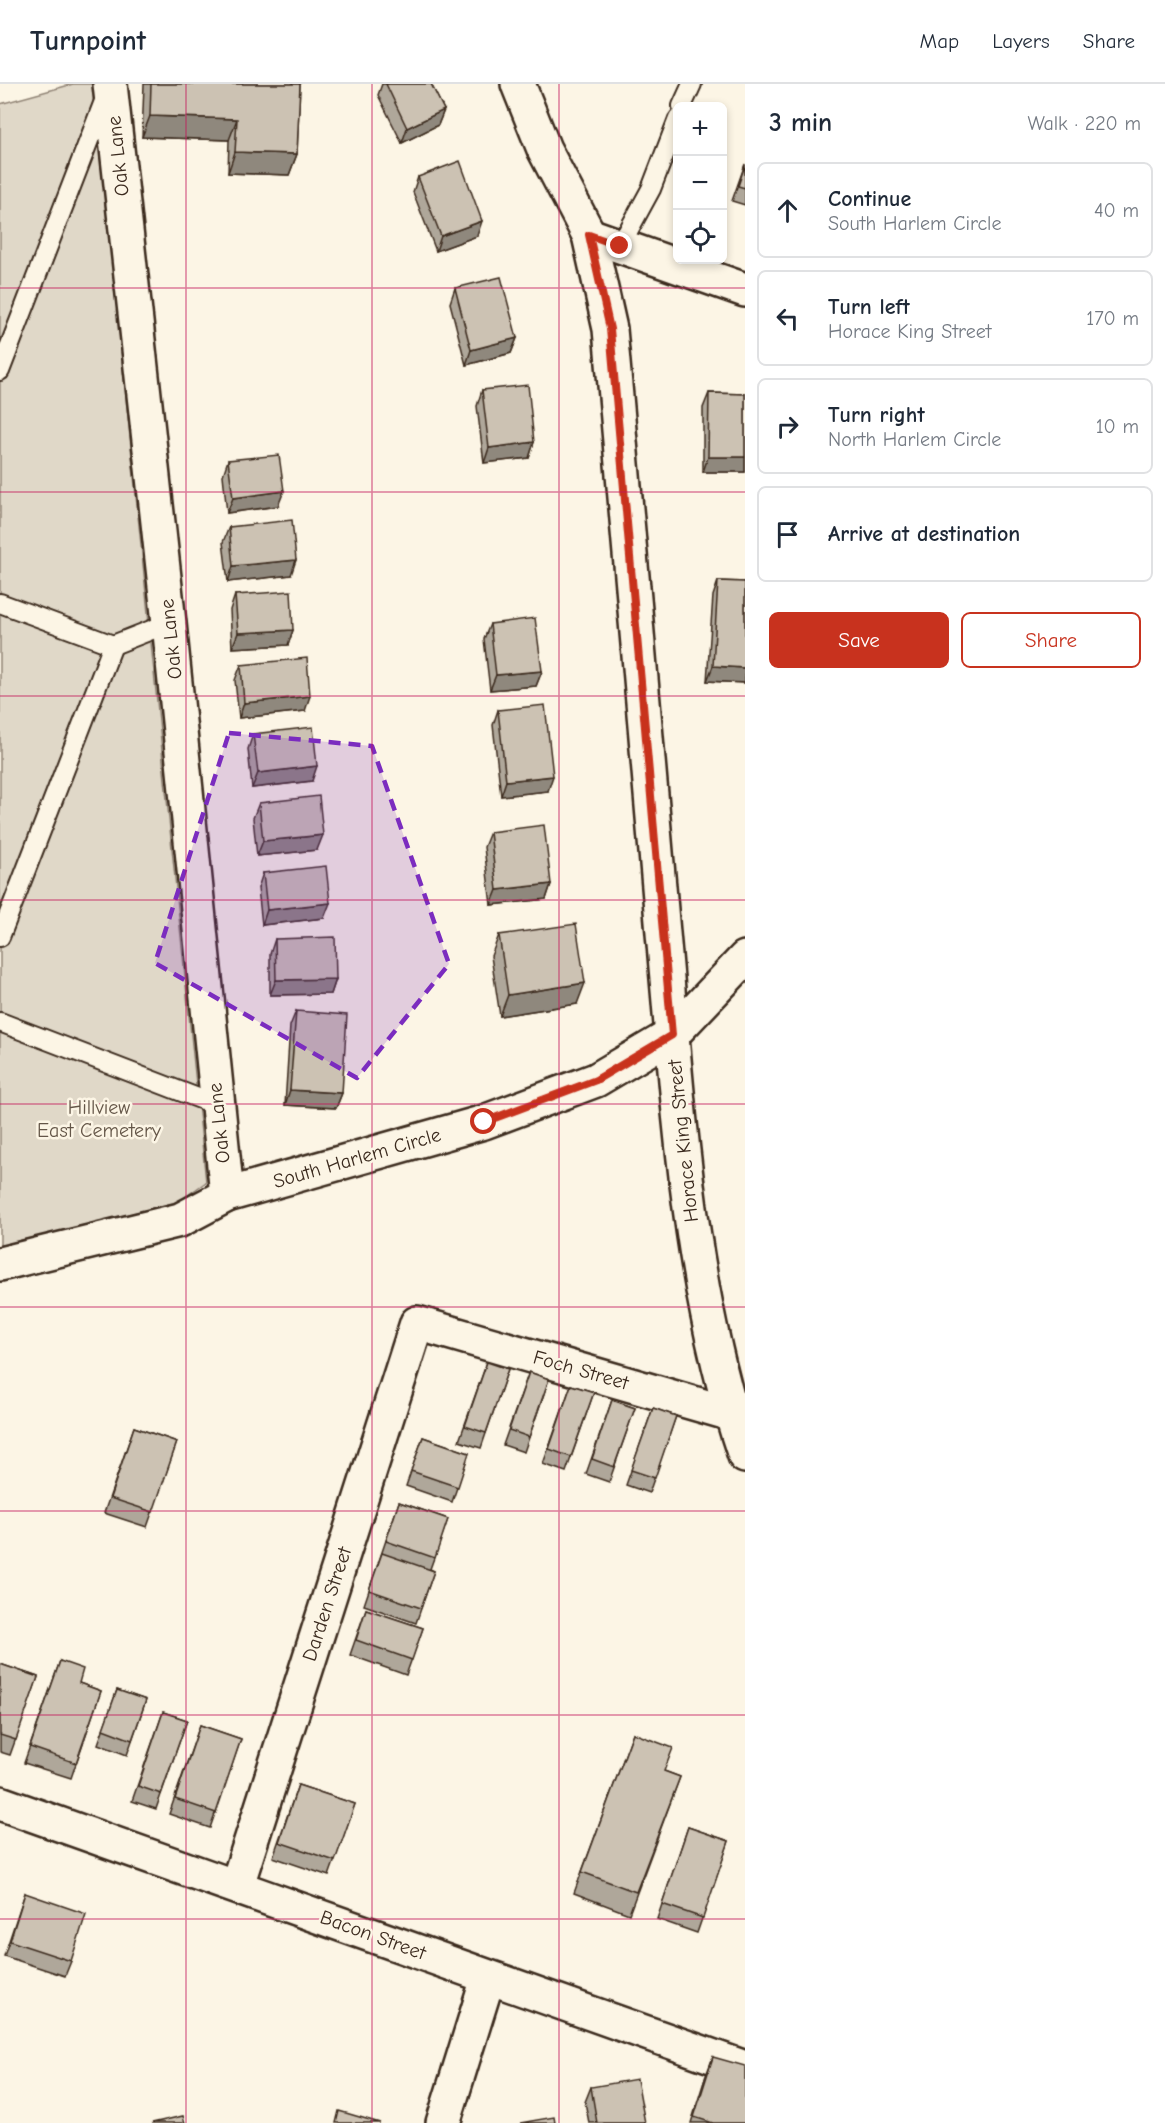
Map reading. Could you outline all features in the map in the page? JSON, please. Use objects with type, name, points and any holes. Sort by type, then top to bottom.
[{"type":"street","name":"Horace King Street","points":[[518,84],[544,150],[589,235],[610,329],[672,1035],[694,1249],[714,1350],[738,1416],[745,1456]]},
{"type":"street","name":"Oak Lane","points":[[110,85],[169,623],[226,1195]]},
{"type":"street","points":[[589,235],[745,290]]},
{"type":"street","name":"South Harlem Circle","points":[[0,1264],[180,1220],[226,1195],[484,1122],[596,1080],[672,1035],[745,958]]},
{"type":"street","name":"Foch Street","points":[[417,1323],[738,1416]]},
{"type":"street","name":"Darden Street","points":[[237,1885],[417,1323]]},
{"type":"street","name":"Bacon Street","points":[[0,1803],[237,1885],[488,1978],[745,2068]]},
{"type":"street","points":[[443,2123],[488,1978]]},
{"type":"lane","points":[[684,102],[692,84]]},
{"type":"lane","points":[[0,371],[110,85]]},
{"type":"lane","points":[[620,246],[651,189],[673,132]]},
{"type":"lane","points":[[0,603],[113,645],[169,623]]},
{"type":"lane","points":[[0,937],[113,645]]},
{"type":"lane","points":[[0,1022],[216,1105]]},
{"type":"highlighted area","points":[[229,733],[372,746],[449,964],[357,1078],[155,963]]},
{"type":"green space","name":"Hillview East Cemetery","points":[[73,84],[94,84],[206,1182],[178,1202],[0,1246],[0,104]]},
{"type":"building","points":[[151,84],[300,84],[297,154],[235,152],[237,119],[150,116]]},
{"type":"building","points":[[386,84],[431,84],[444,110],[407,128]]},
{"type":"building","points":[[460,161],[482,221],[441,236],[418,177]]},
{"type":"building","points":[[745,165],[745,188],[738,186]]},
{"type":"building","points":[[501,277],[517,338],[471,350],[455,288]]},
{"type":"building","points":[[528,385],[534,442],[489,448],[482,390]]},
{"type":"building","points":[[709,393],[745,394],[745,457],[708,457]]},
{"type":"building","points":[[279,455],[284,491],[233,498],[228,460]]},
{"type":"building","points":[[292,520],[296,560],[233,566],[229,527]]},
{"type":"building","points":[[718,581],[745,582],[745,668],[713,666]]},
{"type":"building","points":[[291,591],[293,630],[238,633],[235,595]]},
{"type":"building","points":[[535,618],[542,671],[496,675],[490,624]]},
{"type":"building","points":[[307,658],[310,696],[244,703],[241,665]]},
{"type":"building","points":[[545,705],[553,776],[506,781],[498,710]]},
{"type":"building","points":[[313,727],[317,766],[258,773],[253,734]]},
{"type":"building","points":[[319,796],[323,835],[263,841],[259,803]]},
{"type":"building","points":[[544,825],[551,884],[497,890],[490,832]]},
{"type":"building","points":[[326,866],[330,903],[267,910],[263,873]]},
{"type":"building","points":[[576,924],[585,983],[508,995],[499,935]]},
{"type":"building","points":[[335,937],[336,979],[276,980],[275,939]]},
{"type":"building","points":[[296,1011],[347,1015],[342,1093],[290,1090]]},
{"type":"building","points":[[487,1362],[508,1369],[486,1433],[465,1426]]},
{"type":"building","points":[[529,1372],[549,1379],[529,1437],[509,1430]]},
{"type":"building","points":[[571,1385],[594,1392],[571,1457],[549,1449]]},
{"type":"building","points":[[612,1400],[635,1408],[614,1467],[592,1459]]},
{"type":"building","points":[[653,1408],[676,1416],[655,1478],[631,1470]]},
{"type":"building","points":[[134,1427],[177,1442],[153,1512],[110,1498]]},
{"type":"building","points":[[423,1437],[469,1453],[458,1487],[411,1471]]},
{"type":"building","points":[[399,1502],[448,1519],[435,1558],[386,1541]]},
{"type":"building","points":[[382,1553],[434,1571],[421,1608],[369,1590]]},
{"type":"building","points":[[366,1609],[423,1628],[412,1660],[356,1640]]},
{"type":"building","points":[[60,1661],[83,1669],[79,1683],[101,1691],[76,1763],[30,1747]]},
{"type":"building","points":[[0,1664],[38,1677],[16,1740],[0,1735]]},
{"type":"building","points":[[117,1690],[146,1700],[132,1740],[103,1729]]},
{"type":"building","points":[[163,1712],[187,1720],[161,1794],[138,1786]]},
{"type":"building","points":[[200,1725],[241,1739],[216,1813],[175,1799]]},
{"type":"building","points":[[633,1733],[673,1748],[664,1771],[680,1777],[636,1892],[582,1872]]},
{"type":"building","points":[[298,1785],[355,1804],[335,1861],[279,1842]]},
{"type":"building","points":[[688,1827],[729,1841],[703,1918],[662,1904]]},
{"type":"building","points":[[25,1893],[86,1914],[71,1961],[10,1941]]},
{"type":"building","points":[[713,2057],[745,2066],[745,2123],[713,2123],[694,2117]]},
{"type":"building","points":[[637,2079],[645,2123],[597,2123],[591,2087]]},
{"type":"building","points":[[339,2111],[380,2123],[336,2123]]},
{"type":"building","points":[[183,2116],[185,2123],[152,2123]]},
{"type":"building","points":[[554,2117],[555,2123],[520,2123]]},
{"type":"route","points":[[484,1122],[596,1080],[672,1035],[610,329],[589,235],[620,246]]}]
